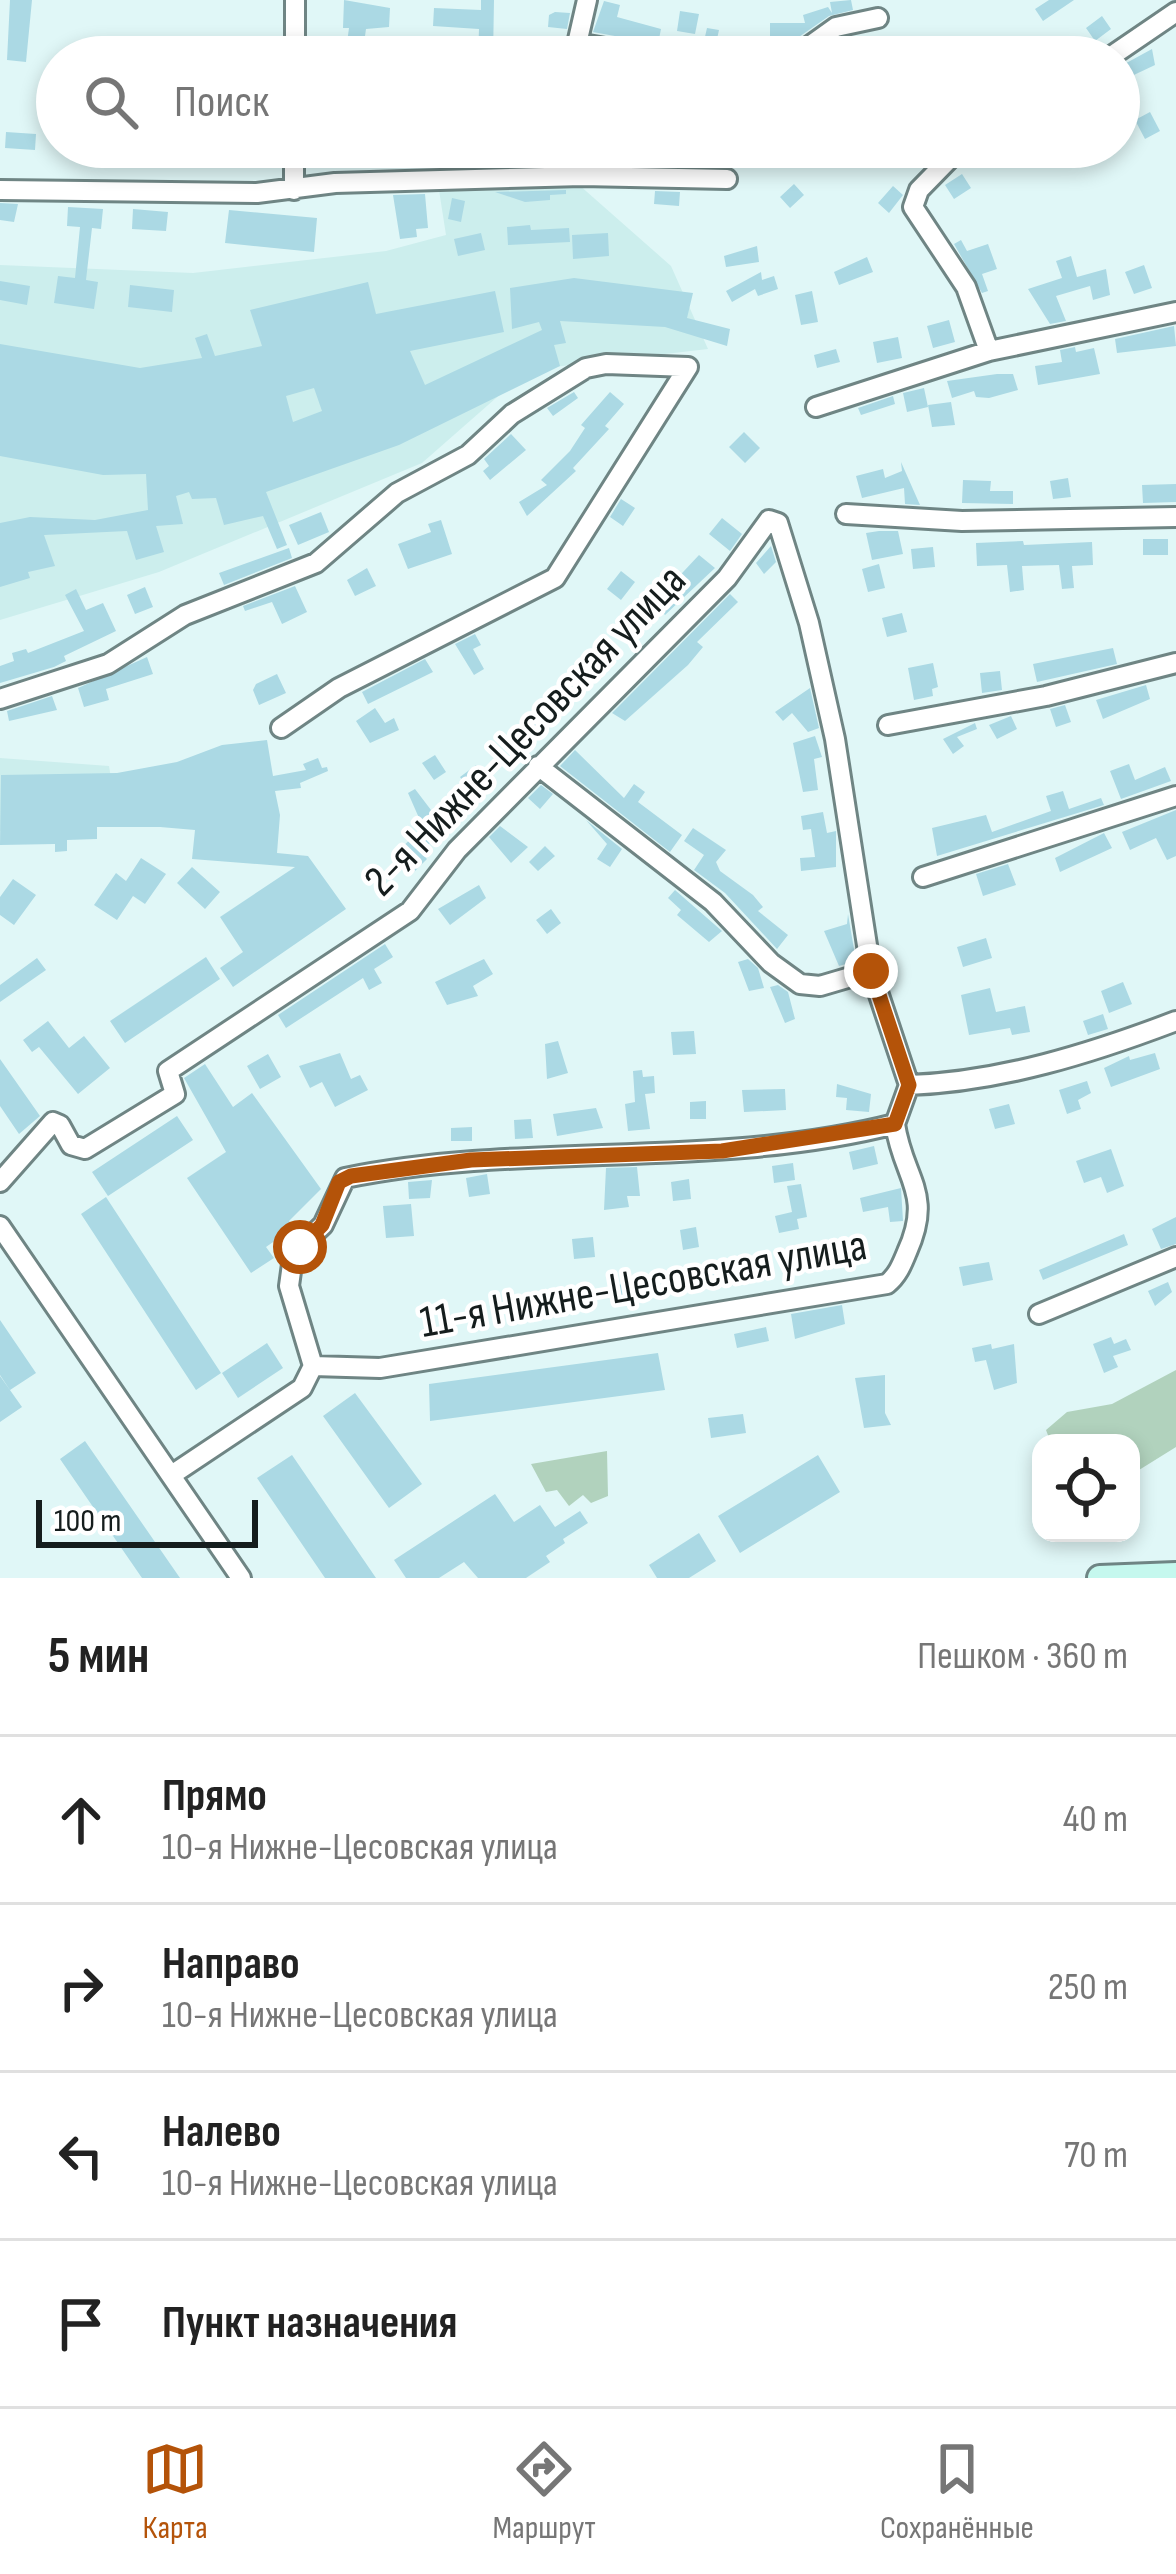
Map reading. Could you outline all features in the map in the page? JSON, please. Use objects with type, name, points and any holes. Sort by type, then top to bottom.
[{"type":"main road","points":[[1100,1578],[1176,1575]]},
{"type":"street","points":[[295,0],[295,36]]},
{"type":"street","points":[[578,36],[587,0]]},
{"type":"street","points":[[1140,37],[1176,12]]},
{"type":"street","points":[[823,36],[836,27],[878,18]]},
{"type":"street","points":[[294,168],[294,190]]},
{"type":"street","points":[[580,168],[582,176]]},
{"type":"street","points":[[941,168],[920,190],[913,207],[966,287],[989,352]]},
{"type":"street","points":[[0,190],[294,190],[335,183],[582,176],[727,179]]},
{"type":"street","points":[[816,407],[989,352],[1176,312]]},
{"type":"street","points":[[0,699],[108,664],[185,615],[316,563],[397,493],[467,455],[512,414],[586,368],[606,364],[689,370],[555,578],[339,688],[281,728]]},
{"type":"street","points":[[846,514],[962,520],[1176,518]]},
{"type":"street","name":"2-я Нижне-Цесовская улица","points":[[0,1183],[52,1122],[60,1125],[71,1145],[85,1149],[175,1094],[168,1071],[410,911],[457,850],[727,578],[773,518],[781,527],[809,623],[835,740],[871,971]]},
{"type":"street","points":[[888,725],[1046,696],[1176,663]]},
{"type":"street","points":[[173,1474],[302,1388],[313,1366],[289,1286],[292,1264],[300,1247],[322,1225],[345,1178],[471,1160],[722,1151],[895,1124],[909,1085],[871,971],[820,986],[800,984],[771,963],[713,902],[538,766]]},
{"type":"street","points":[[923,877],[1176,796]]},
{"type":"street","points":[[909,1085],[978,1078],[1065,1058],[1176,1021]]},
{"type":"street","name":"11-я Нижне-Цесовская улица","points":[[313,1366],[380,1368],[887,1284],[896,1276],[920,1214],[916,1184],[895,1124]]},
{"type":"street","points":[[0,1226],[242,1578]]},
{"type":"street","points":[[1039,1314],[1176,1257]]},
{"type":"shaded area","points":[[578,184],[671,266],[708,349],[528,370],[422,463],[159,572],[0,620],[0,265],[193,273],[386,251],[446,235],[439,190]]},
{"type":"shaded area","points":[[0,758],[109,766],[118,820],[0,831]]},
{"type":"green space","points":[[1176,1370],[1176,1447],[1140,1469],[1140,1434],[1048,1434],[1046,1430],[1067,1412],[1112,1404]]},
{"type":"green space","points":[[607,1451],[608,1496],[591,1503],[583,1495],[569,1506],[557,1490],[546,1492],[531,1464]]},
{"type":"building","points":[[10,0],[32,0],[26,62],[7,60]]},
{"type":"building","points":[[344,0],[390,8],[389,27],[366,29],[365,36],[348,36],[349,28],[343,28]]},
{"type":"building","points":[[481,0],[494,0],[493,36],[479,36],[479,29],[433,26],[434,8],[481,10]]},
{"type":"building","points":[[851,0],[853,10],[829,16],[800,36],[770,36],[770,23],[805,23],[803,15],[828,7],[832,13],[830,2]]},
{"type":"building","points":[[1049,0],[1074,0],[1043,21],[1035,9]]},
{"type":"building","points":[[604,1],[620,5],[617,17],[661,29],[660,36],[593,32]]},
{"type":"building","points":[[680,11],[699,14],[695,34],[677,31]]},
{"type":"building","points":[[570,13],[567,29],[548,27],[549,15]]},
{"type":"building","points":[[1102,16],[1111,29],[1092,36],[1086,28]]},
{"type":"building","points":[[1152,49],[1155,65],[1140,72],[1140,56]]},
{"type":"building","points":[[1150,112],[1160,131],[1145,139],[1140,117]]},
{"type":"building","points":[[6,132],[36,134],[35,150],[5,148]]},
{"type":"building","points":[[962,174],[971,188],[954,199],[945,185]]},
{"type":"building","points":[[794,184],[804,195],[790,208],[780,197]]},
{"type":"building","points":[[893,186],[903,195],[889,213],[878,203]]},
{"type":"building","points":[[566,190],[566,194],[550,195],[550,200],[525,202],[495,192]]},
{"type":"building","points":[[655,191],[680,192],[679,206],[654,204]]},
{"type":"building","points":[[425,194],[428,228],[416,229],[417,237],[400,239],[393,195]]},
{"type":"building","points":[[452,198],[465,201],[461,222],[448,219]]},
{"type":"building","points":[[0,203],[18,204],[14,222],[0,220]]},
{"type":"building","points":[[68,207],[103,209],[101,229],[92,228],[86,280],[98,282],[94,309],[54,303],[58,276],[75,278],[80,227],[67,226]]},
{"type":"building","points":[[133,209],[168,212],[166,231],[132,229]]},
{"type":"building","points":[[229,210],[317,218],[314,252],[225,243]]},
{"type":"building","points":[[530,225],[531,230],[569,228],[570,242],[508,245],[507,227]]},
{"type":"building","points":[[481,233],[485,250],[458,256],[454,239]]},
{"type":"building","points":[[608,233],[609,256],[573,259],[572,235]]},
{"type":"building","points":[[961,240],[967,251],[988,244],[997,269],[982,274],[988,291],[982,293],[954,244]]},
{"type":"building","points":[[757,246],[759,262],[726,267],[724,256]]},
{"type":"building","points":[[1071,256],[1077,277],[1106,269],[1110,295],[1093,300],[1090,286],[1056,296],[1066,321],[1050,324],[1028,289],[1062,278],[1056,261]]},
{"type":"building","points":[[867,257],[873,272],[839,285],[834,272]]},
{"type":"building","points":[[1144,265],[1152,288],[1134,294],[1125,272]]},
{"type":"building","points":[[761,272],[762,280],[774,276],[778,289],[758,296],[755,289],[732,302],[726,291]]},
{"type":"building","points":[[574,278],[693,293],[687,318],[730,329],[727,346],[665,327],[560,321],[566,343],[554,345],[560,366],[399,445],[266,492],[287,545],[277,549],[263,516],[224,525],[216,498],[192,499],[189,492],[176,496],[183,524],[156,526],[164,552],[136,560],[127,531],[44,535],[55,566],[28,572],[30,578],[0,587],[0,523],[30,517],[95,520],[148,510],[146,474],[103,475],[0,456],[0,344],[140,368],[202,358],[195,338],[207,334],[215,356],[262,346],[250,310],[368,282],[376,314],[495,291],[504,332],[410,351],[425,385],[542,330],[539,322],[512,329],[510,288]],"holes":[[[314,388],[322,411],[293,422],[286,396]]]},
{"type":"building","points":[[0,281],[30,286],[27,305],[0,300]]},
{"type":"building","points":[[130,285],[174,290],[172,312],[128,307]]},
{"type":"building","points":[[812,291],[818,322],[801,325],[795,295]]},
{"type":"building","points":[[949,320],[955,342],[933,348],[927,326]]},
{"type":"building","points":[[1174,326],[1176,346],[1117,353],[1115,339]]},
{"type":"building","points":[[898,337],[902,358],[877,363],[873,342]]},
{"type":"building","points":[[1075,347],[1076,352],[1094,348],[1100,374],[1038,385],[1035,366],[1062,362],[1060,350]]},
{"type":"building","points":[[836,349],[840,362],[817,368],[814,355]]},
{"type":"building","points":[[1013,374],[1018,390],[989,398],[976,397],[974,391],[952,398],[947,381]]},
{"type":"building","points":[[924,388],[928,407],[907,412],[903,393]]},
{"type":"building","points":[[574,392],[578,398],[553,416],[547,408]]},
{"type":"building","points":[[610,392],[624,404],[605,426],[609,429],[573,468],[576,471],[527,516],[519,502],[547,485],[541,480],[570,451],[585,428],[581,425]]},
{"type":"building","points":[[893,396],[895,404],[861,415],[858,408]]},
{"type":"building","points":[[951,402],[955,425],[932,427],[928,405]]},
{"type":"building","points":[[744,432],[760,448],[745,463],[729,447]]},
{"type":"building","points":[[511,434],[526,450],[490,480],[483,471],[489,466],[484,459]]},
{"type":"building","points":[[901,462],[920,505],[905,504],[904,488],[862,498],[856,476],[883,469],[885,478],[902,471]]},
{"type":"building","points":[[1068,478],[1071,497],[1053,499],[1050,481]]},
{"type":"building","points":[[963,480],[991,481],[990,491],[1013,491],[1013,504],[962,503]]},
{"type":"building","points":[[1176,484],[1176,502],[1143,503],[1142,485]]},
{"type":"building","points":[[621,499],[635,508],[623,526],[610,517]]},
{"type":"building","points":[[321,512],[329,532],[298,545],[289,525]]},
{"type":"building","points":[[722,518],[742,534],[730,551],[709,534]]},
{"type":"building","points":[[441,520],[452,554],[408,569],[398,544],[431,532],[428,524]]},
{"type":"building","points":[[898,531],[903,554],[872,560],[866,533]]},
{"type":"building","points":[[1143,539],[1168,539],[1168,555],[1143,555]]},
{"type":"building","points":[[1023,541],[1024,545],[1092,542],[1093,565],[1072,566],[1074,588],[1062,589],[1059,565],[1022,566],[1024,590],[1010,592],[1007,565],[977,566],[976,543]]},
{"type":"building","points":[[771,546],[776,562],[764,574],[756,563]]},
{"type":"building","points":[[933,547],[935,567],[913,569],[911,549]]},
{"type":"building","points":[[289,548],[292,558],[224,585],[219,573]]},
{"type":"building","points":[[699,555],[715,568],[665,615],[654,603]]},
{"type":"building","points":[[879,564],[885,588],[868,592],[862,569]]},
{"type":"building","points":[[367,568],[376,586],[355,596],[347,580]]},
{"type":"building","points":[[621,571],[635,582],[621,600],[607,589]]},
{"type":"building","points":[[295,586],[307,612],[282,624],[272,602],[245,611],[243,606]]},
{"type":"building","points":[[145,587],[153,607],[135,614],[127,595]]},
{"type":"building","points":[[76,589],[86,610],[103,603],[116,631],[64,656],[66,661],[54,667],[0,683],[0,666],[14,661],[12,653],[26,649],[28,653],[84,631],[65,595]]},
{"type":"building","points":[[730,594],[738,602],[697,642],[703,647],[688,665],[625,721],[612,713]]},
{"type":"building","points":[[902,613],[907,632],[887,637],[882,618]]},
{"type":"building","points":[[475,634],[481,645],[473,649],[484,669],[474,675],[455,644]]},
{"type":"building","points":[[1113,648],[1117,664],[1037,682],[1033,664]]},
{"type":"building","points":[[147,657],[153,674],[106,689],[109,700],[84,707],[78,688]]},
{"type":"building","points":[[425,659],[433,672],[368,704],[362,692]]},
{"type":"building","points":[[933,663],[938,687],[932,689],[933,696],[914,700],[908,668]]},
{"type":"building","points":[[1000,671],[1002,690],[982,693],[980,673]]},
{"type":"building","points":[[277,674],[286,693],[259,705],[253,690],[256,684]]},
{"type":"building","points":[[1146,685],[1150,699],[1103,719],[1096,700]]},
{"type":"building","points":[[810,688],[819,728],[808,732],[792,713],[783,721],[775,712]]},
{"type":"building","points":[[52,696],[57,710],[9,721],[7,711]]},
{"type":"building","points":[[1065,705],[1071,722],[1056,727],[1050,709]]},
{"type":"building","points":[[375,708],[385,723],[394,718],[399,730],[370,743],[356,721]]},
{"type":"building","points":[[1011,716],[1017,729],[997,739],[989,725]]},
{"type":"building","points":[[535,718],[545,728],[530,744],[519,734]]},
{"type":"building","points":[[975,723],[977,729],[957,737],[964,746],[953,754],[943,739]]},
{"type":"building","points":[[815,736],[822,757],[814,759],[818,790],[803,792],[793,743]]},
{"type":"building","points":[[267,740],[273,776],[306,770],[303,764],[318,758],[322,768],[327,767],[328,771],[300,783],[301,788],[275,791],[280,815],[277,853],[308,856],[346,909],[233,987],[220,968],[243,952],[220,917],[295,867],[192,859],[195,830],[160,827],[97,827],[97,839],[67,840],[67,851],[55,852],[55,844],[0,845],[1,775],[117,773],[177,762],[222,745]]},
{"type":"building","points":[[575,750],[624,798],[634,784],[645,792],[638,802],[682,835],[670,852],[560,766]]},
{"type":"building","points":[[435,755],[446,772],[434,780],[422,763]]},
{"type":"building","points":[[1129,764],[1135,780],[1165,767],[1171,781],[1121,799],[1110,771]]},
{"type":"building","points":[[476,765],[484,777],[468,788],[460,777]]},
{"type":"building","points":[[541,785],[553,794],[540,809],[528,798]]},
{"type":"building","points":[[415,789],[447,831],[419,851],[427,859],[412,874],[394,855],[423,827],[408,793]]},
{"type":"building","points":[[1063,791],[1069,809],[1101,798],[1104,805],[937,856],[932,828],[986,815],[992,832],[1051,811],[1046,796]]},
{"type":"building","points":[[1176,810],[1176,856],[1167,860],[1156,838],[1130,850],[1122,832]]},
{"type":"building","points":[[823,812],[827,833],[836,831],[836,867],[801,871],[800,858],[815,857],[811,829],[803,830],[801,816]]},
{"type":"building","points":[[586,820],[622,849],[610,867],[597,859],[607,844]]},
{"type":"building","points":[[500,826],[528,847],[511,863],[489,837]]},
{"type":"building","points":[[693,828],[726,850],[716,862],[720,871],[753,895],[763,907],[758,911],[788,935],[777,949],[725,893],[694,870],[704,855],[684,841]]},
{"type":"building","points":[[1104,833],[1112,848],[1060,872],[1055,858]]},
{"type":"building","points":[[545,846],[555,856],[538,871],[529,862]]},
{"type":"building","points":[[141,858],[166,874],[145,904],[133,896],[117,920],[94,905],[116,873],[126,881]]},
{"type":"building","points":[[1008,864],[1016,885],[983,896],[976,874]]},
{"type":"building","points":[[192,867],[220,892],[205,909],[177,883]]},
{"type":"building","points":[[13,879],[36,895],[14,925],[0,915],[0,897]]},
{"type":"building","points":[[479,885],[486,898],[450,925],[438,909]]},
{"type":"building","points":[[675,890],[722,931],[709,942],[677,915],[681,910],[668,898]]},
{"type":"building","points":[[551,909],[561,923],[547,934],[536,920]]},
{"type":"building","points":[[848,914],[856,961],[839,966],[824,931],[847,924]]},
{"type":"building","points":[[986,938],[992,958],[963,967],[957,947]]},
{"type":"building","points":[[385,944],[393,957],[374,969],[382,983],[369,990],[363,978],[286,1028],[278,1015]]},
{"type":"building","points":[[206,957],[220,979],[125,1043],[110,1021]]},
{"type":"building","points":[[37,958],[46,970],[0,1002],[0,985]]},
{"type":"building","points":[[484,959],[493,974],[473,986],[478,996],[447,1005],[435,982]]},
{"type":"building","points":[[748,959],[758,968],[764,988],[749,991],[738,962]]},
{"type":"building","points":[[1123,982],[1132,1004],[1109,1013],[1101,991]]},
{"type":"building","points":[[778,985],[788,992],[795,1019],[785,1023],[770,987]]},
{"type":"building","points":[[990,988],[996,1012],[1025,1006],[1030,1032],[1012,1035],[1010,1028],[969,1035],[961,995]]},
{"type":"building","points":[[1103,1014],[1108,1029],[1088,1035],[1083,1021]]},
{"type":"building","points":[[48,1021],[69,1048],[84,1036],[110,1068],[78,1094],[39,1047],[32,1052],[23,1040]]},
{"type":"building","points":[[694,1031],[696,1054],[673,1055],[671,1032]]},
{"type":"building","points":[[558,1041],[568,1073],[547,1079],[545,1044]]},
{"type":"building","points":[[340,1053],[351,1079],[360,1075],[368,1090],[335,1107],[322,1082],[310,1088],[299,1066]]},
{"type":"building","points":[[1155,1053],[1160,1069],[1111,1087],[1104,1068],[1129,1056],[1130,1060]]},
{"type":"building","points":[[268,1054],[281,1077],[260,1089],[247,1066]]},
{"type":"building","points":[[0,1059],[40,1116],[19,1134],[0,1106]]},
{"type":"building","points":[[205,1064],[233,1107],[252,1093],[321,1189],[289,1221],[293,1228],[266,1247],[274,1258],[251,1273],[187,1178],[226,1152],[184,1078]]},
{"type":"building","points":[[642,1070],[643,1077],[654,1076],[655,1093],[645,1094],[650,1129],[628,1131],[625,1104],[635,1102],[633,1071]]},
{"type":"building","points":[[1087,1081],[1091,1093],[1078,1100],[1081,1109],[1067,1114],[1059,1090]]},
{"type":"building","points":[[837,1084],[871,1094],[869,1112],[846,1110],[847,1098],[836,1097]]},
{"type":"building","points":[[785,1089],[786,1110],[744,1112],[742,1090]]},
{"type":"building","points":[[706,1101],[706,1119],[690,1119],[690,1102]]},
{"type":"building","points":[[1009,1104],[1015,1124],[995,1129],[989,1109]]},
{"type":"building","points":[[596,1108],[603,1128],[557,1136],[553,1114]]},
{"type":"building","points":[[177,1116],[193,1140],[108,1196],[92,1172]]},
{"type":"building","points":[[531,1119],[533,1138],[515,1139],[514,1120]]},
{"type":"building","points":[[472,1127],[472,1141],[451,1141],[451,1128]]},
{"type":"building","points":[[874,1146],[878,1164],[853,1170],[849,1152]]},
{"type":"building","points":[[1111,1149],[1124,1186],[1107,1193],[1101,1177],[1084,1183],[1076,1161]]},
{"type":"building","points":[[793,1163],[795,1180],[774,1183],[772,1166]]},
{"type":"building","points":[[637,1167],[640,1196],[627,1196],[629,1207],[604,1210],[606,1168]]},
{"type":"building","points":[[487,1174],[490,1194],[469,1197],[466,1178]]},
{"type":"building","points":[[689,1179],[691,1199],[673,1201],[671,1182]]},
{"type":"building","points":[[432,1180],[430,1198],[409,1199],[408,1182]]},
{"type":"building","points":[[801,1184],[807,1217],[797,1219],[799,1229],[779,1233],[775,1216],[792,1212],[787,1186]]},
{"type":"building","points":[[901,1188],[903,1221],[890,1222],[888,1207],[863,1212],[860,1198]]},
{"type":"building","points":[[106,1197],[221,1373],[196,1390],[81,1214]]},
{"type":"building","points":[[411,1204],[414,1236],[386,1238],[383,1206]]},
{"type":"building","points":[[1176,1217],[1176,1244],[1161,1249],[1152,1229]]},
{"type":"building","points":[[696,1227],[699,1247],[683,1250],[680,1230]]},
{"type":"building","points":[[1124,1234],[1128,1245],[1043,1280],[1039,1270]]},
{"type":"building","points":[[593,1237],[595,1257],[574,1259],[572,1239]]},
{"type":"building","points":[[719,1262],[725,1282],[710,1286],[704,1267]]},
{"type":"building","points":[[989,1262],[993,1280],[963,1286],[959,1267]]},
{"type":"building","points":[[642,1281],[645,1301],[619,1304],[617,1285]]},
{"type":"building","points":[[1168,1282],[1172,1292],[1155,1306],[1148,1291]]},
{"type":"building","points":[[842,1305],[845,1324],[795,1339],[791,1314]]},
{"type":"building","points":[[0,1320],[36,1373],[10,1390],[0,1375]]},
{"type":"building","points":[[766,1327],[769,1341],[737,1348],[734,1334]]},
{"type":"building","points":[[1111,1337],[1114,1344],[1126,1339],[1131,1350],[1113,1356],[1118,1367],[1104,1373],[1093,1344]]},
{"type":"building","points":[[267,1343],[283,1368],[238,1398],[222,1373]]},
{"type":"building","points":[[991,1344],[992,1349],[1014,1344],[1017,1383],[994,1390],[986,1360],[975,1362],[972,1348]]},
{"type":"building","points":[[658,1353],[665,1390],[430,1421],[429,1384]]},
{"type":"building","points":[[885,1375],[885,1413],[891,1425],[864,1428],[855,1378]]},
{"type":"building","points":[[0,1376],[22,1407],[0,1422]]},
{"type":"building","points":[[355,1393],[422,1484],[389,1508],[323,1416]]},
{"type":"building","points":[[743,1414],[746,1433],[711,1438],[708,1418]]},
{"type":"building","points":[[85,1441],[180,1578],[142,1578],[60,1459]]},
{"type":"building","points":[[292,1455],[376,1578],[325,1578],[257,1478]]},
{"type":"building","points":[[818,1455],[840,1492],[740,1553],[718,1516]]},
{"type":"building","points":[[495,1494],[514,1522],[540,1505],[555,1527],[580,1511],[588,1523],[563,1539],[565,1543],[546,1556],[550,1562],[526,1578],[478,1578],[464,1562],[439,1578],[406,1578],[394,1560]]},
{"type":"building","points":[[699,1533],[716,1561],[689,1578],[657,1578],[649,1565]]},
{"type":"route","points":[[300,1247],[322,1225],[339,1182],[351,1176],[530,1156],[722,1151],[895,1124],[909,1085],[871,971]]}]
